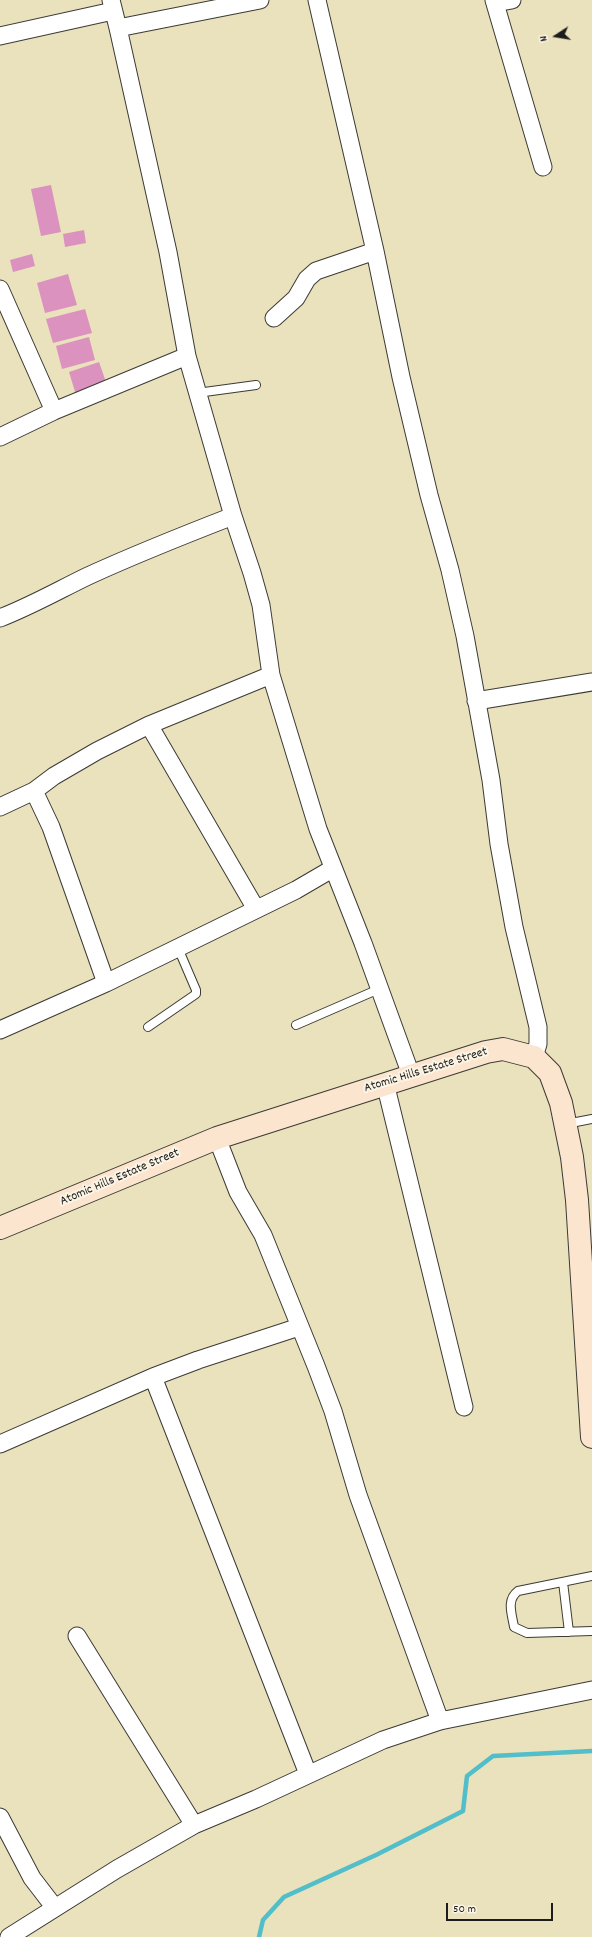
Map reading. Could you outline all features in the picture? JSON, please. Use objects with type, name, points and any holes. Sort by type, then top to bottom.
[{"type":"street","points":[[118,28],[260,0]]},
{"type":"street","points":[[317,0],[375,251],[401,377],[429,495],[450,570],[465,636],[491,780],[499,844],[514,927],[538,1027],[538,1044],[534,1057],[550,1073],[557,1088],[565,1125],[577,1200],[589,1312],[592,1437]]},
{"type":"street","points":[[512,0],[495,2],[544,167]]},
{"type":"street","points":[[0,36],[112,6],[168,252],[187,356],[232,516],[252,573],[261,605],[271,675],[318,829],[332,869],[363,944],[411,1075]]},
{"type":"street","points":[[274,318],[296,298],[307,279],[316,271],[375,251]]},
{"type":"street","points":[[0,289],[54,411]]},
{"type":"street","points":[[0,437],[54,411],[187,356]]},
{"type":"street","points":[[0,618],[47,598],[87,577],[136,555],[232,516]]},
{"type":"street","points":[[0,806],[34,791],[54,776],[97,751],[149,725],[271,675]]},
{"type":"street","points":[[476,700],[592,682]]},
{"type":"street","points":[[149,725],[256,909]]},
{"type":"street","points":[[34,791],[51,827],[106,983]]},
{"type":"street","points":[[0,1030],[106,983],[296,890],[332,869]]},
{"type":"street","name":"Atomic Hills Estate Street","points":[[0,1228],[217,1138],[385,1083],[486,1052],[503,1049],[534,1057]]},
{"type":"street","points":[[385,1083],[464,1407]]},
{"type":"street","points":[[217,1138],[238,1192],[266,1242],[316,1366],[333,1411],[358,1495],[440,1721]]},
{"type":"street","points":[[0,1444],[153,1377],[198,1360],[299,1327]]},
{"type":"street","points":[[153,1377],[308,1774]]},
{"type":"street","points":[[77,1636],[194,1825]]},
{"type":"street","points":[[9,1937],[117,1869],[194,1825],[256,1799],[383,1740],[440,1721],[592,1690]]},
{"type":"street","points":[[0,1817],[32,1878],[55,1908]]},
{"type":"lane","points":[[197,393],[256,385]]},
{"type":"lane","points":[[148,1027],[196,994],[196,990],[178,948]]},
{"type":"lane","points":[[296,1025],[379,988]]},
{"type":"lane","points":[[565,1125],[592,1119]]},
{"type":"lane","points":[[592,1576],[518,1591],[512,1595],[511,1602],[514,1627],[520,1631],[527,1633],[592,1631]]},
{"type":"lane","points":[[563,1582],[569,1632]]},
{"type":"building","points":[[51,185],[61,232],[41,236],[31,189]]},
{"type":"building","points":[[84,230],[86,243],[65,247],[63,234]]},
{"type":"building","points":[[32,254],[35,266],[13,272],[10,260]]},
{"type":"building","points":[[68,274],[77,305],[45,313],[37,283]]},
{"type":"building","points":[[85,309],[92,333],[53,343],[46,319]]},
{"type":"building","points":[[89,337],[95,360],[62,369],[56,346]]},
{"type":"building","points":[[99,362],[107,385],[76,395],[69,372]]},
{"type":"waterway","points":[[259,1937],[263,1920],[284,1897],[376,1855],[463,1811],[467,1776],[493,1756],[592,1751]]}]
